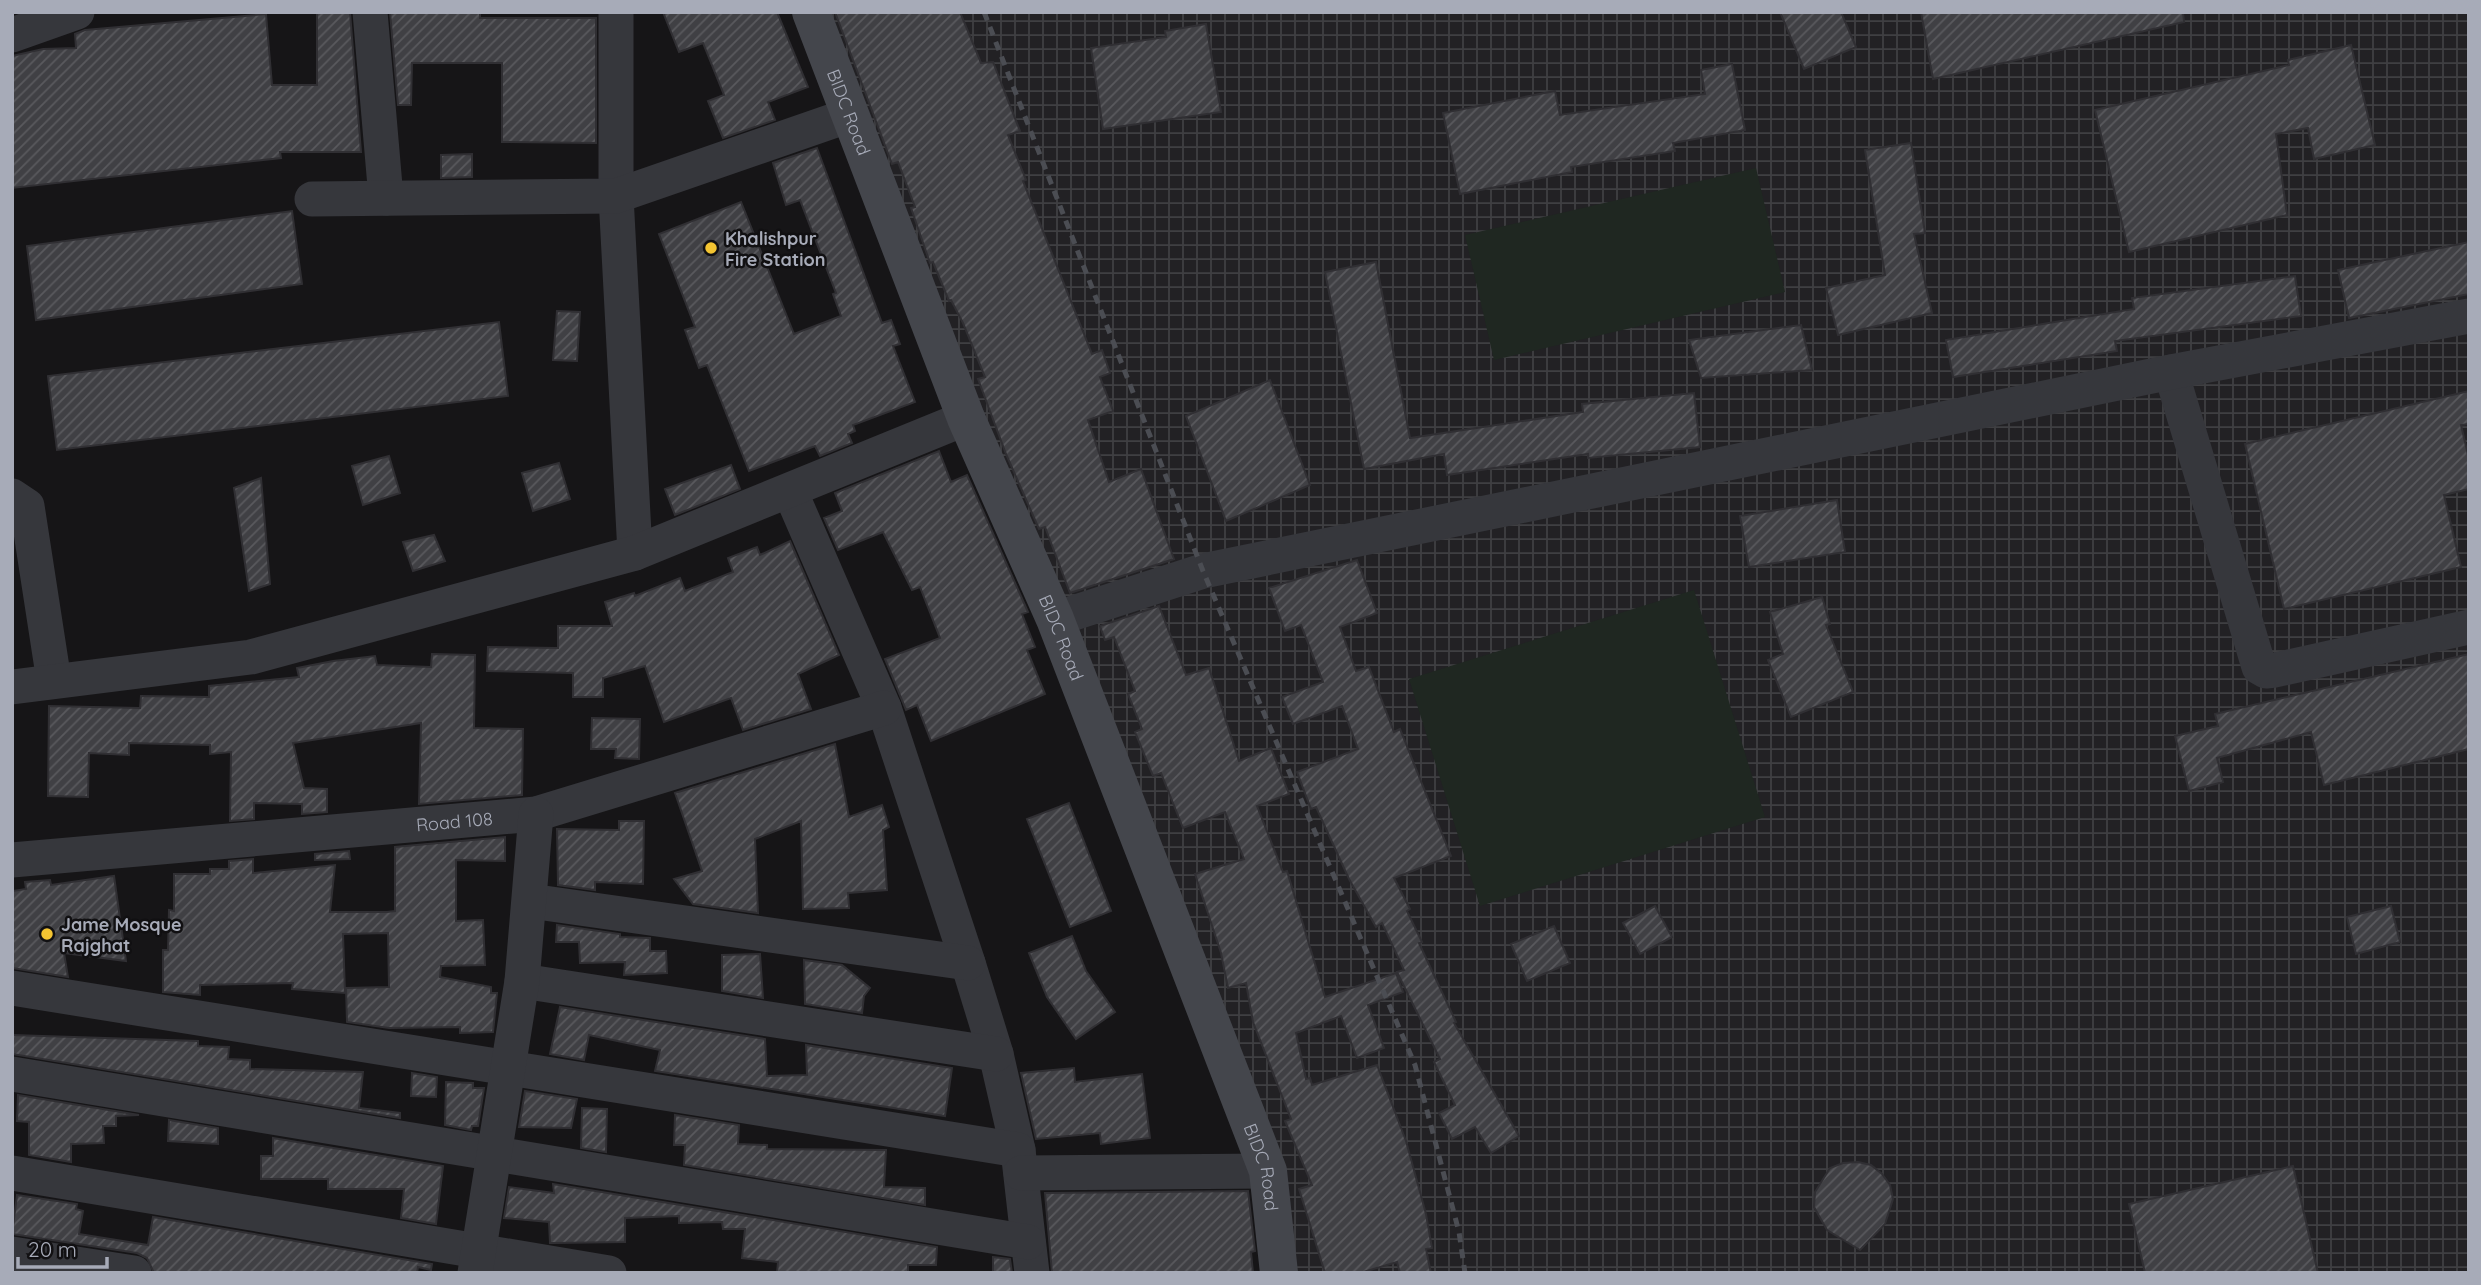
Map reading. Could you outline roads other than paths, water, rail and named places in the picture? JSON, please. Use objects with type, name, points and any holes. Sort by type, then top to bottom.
[{"type":"main road","name":"BIDC Road","points":[[811,12],[966,418],[1055,619],[1268,1171],[1279,1273]]},
{"type":"street","points":[[12,35],[78,12]]},
{"type":"street","points":[[370,12],[386,198]]},
{"type":"street","points":[[616,12],[616,196],[635,553]]},
{"type":"street","points":[[312,199],[616,196],[850,115]]},
{"type":"street","points":[[1055,619],[1203,571],[2171,372],[2469,316]]},
{"type":"street","points":[[2171,372],[2259,667],[2266,671],[2275,670],[2469,626]]},
{"type":"street","points":[[12,687],[251,657],[635,553],[966,418]]},
{"type":"street","points":[[12,1074],[494,1153],[1030,1257],[1019,1162],[996,1054],[968,963],[884,708],[790,491]]},
{"type":"street","points":[[12,496],[27,506],[54,681]]},
{"type":"street","name":"Road 108","points":[[12,860],[536,814],[884,708]]},
{"type":"street","points":[[477,1261],[522,981],[536,814]]},
{"type":"street","points":[[530,901],[968,963]]},
{"type":"street","points":[[522,981],[996,1054]]},
{"type":"street","points":[[12,988],[508,1067],[1019,1162],[1268,1171]]},
{"type":"street","points":[[12,1172],[477,1261],[609,1273]]},
{"type":"street","points":[[12,1254],[134,1273]]},
{"type":"railway","points":[[984,12],[1203,571],[1415,1065],[1459,1232],[1465,1273]]},
{"type":"place","name":"Khalishpur Fire Station","points":[[711,248]]},
{"type":"place","name":"Jame Mosque Rajghat","points":[[47,934]]}]
